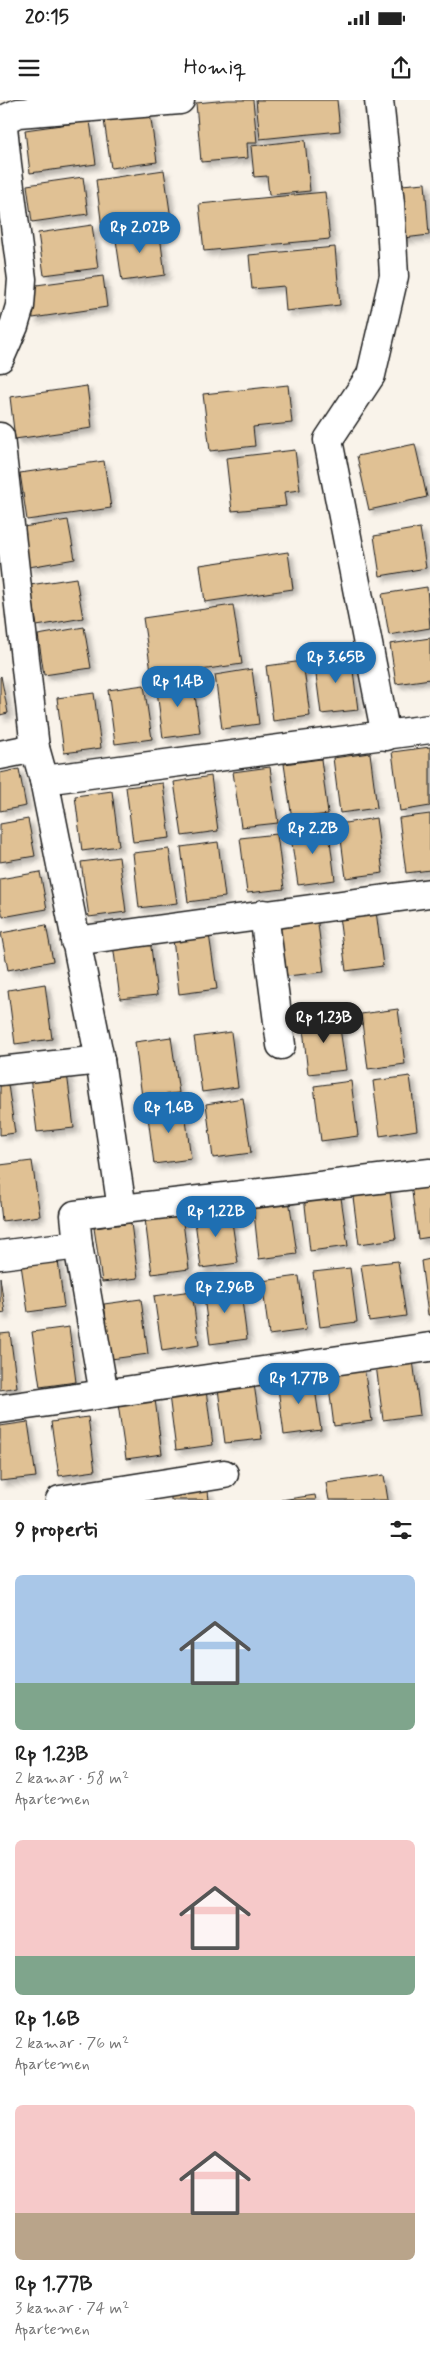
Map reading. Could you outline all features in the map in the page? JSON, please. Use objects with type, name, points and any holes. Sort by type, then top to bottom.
[{"type":"street","points":[[0,358],[14,326],[20,306],[22,279],[4,164],[4,119],[10,116],[180,100]]},
{"type":"street","points":[[379,100],[390,204],[394,276],[371,375],[328,440],[386,736]]},
{"type":"street","points":[[1,450],[35,748],[44,780],[100,1060],[122,1209]]},
{"type":"street","points":[[44,780],[430,729]]},
{"type":"street","points":[[0,756],[35,748]]},
{"type":"street","points":[[75,941],[264,914],[429,898]]},
{"type":"street","points":[[264,914],[281,1045]]},
{"type":"street","points":[[0,1071],[100,1060]]},
{"type":"street","points":[[104,1394],[78,1245],[75,1215],[430,1173]]},
{"type":"street","points":[[0,1255],[78,1245]]},
{"type":"street","points":[[0,1409],[430,1347]]},
{"type":"street","points":[[60,1500],[224,1474]]},
{"type":"building","points":[[253,100],[257,143],[247,143],[248,158],[201,162],[196,103]]},
{"type":"building","points":[[256,100],[337,100],[340,131],[260,139]]},
{"type":"building","points":[[150,113],[157,162],[111,168],[104,120]]},
{"type":"building","points":[[90,121],[96,164],[30,173],[25,130]]},
{"type":"building","points":[[305,140],[310,191],[269,195],[267,176],[254,177],[251,146]]},
{"type":"building","points":[[164,170],[171,219],[102,228],[96,180]]},
{"type":"building","points":[[83,177],[88,214],[32,222],[27,185]]},
{"type":"building","points":[[425,183],[429,235],[396,239],[390,186]]},
{"type":"building","points":[[325,192],[330,239],[204,251],[199,204]]},
{"type":"building","points":[[92,225],[98,268],[44,275],[38,233]]},
{"type":"building","points":[[159,227],[165,275],[122,281],[115,233]]},
{"type":"building","points":[[335,247],[340,305],[286,311],[284,286],[252,289],[249,255]]},
{"type":"building","points":[[103,276],[107,307],[33,318],[29,286]]},
{"type":"building","points":[[288,385],[292,423],[253,427],[255,446],[210,451],[203,394]]},
{"type":"building","points":[[87,386],[92,428],[15,439],[10,397]]},
{"type":"building","points":[[415,444],[427,497],[369,510],[357,456]]},
{"type":"building","points":[[295,450],[300,490],[284,492],[286,506],[232,511],[226,458]]},
{"type":"building","points":[[104,461],[111,508],[27,520],[20,473]]},
{"type":"building","points":[[68,520],[75,559],[29,567],[23,527]]},
{"type":"building","points":[[420,528],[426,568],[380,576],[374,536]]},
{"type":"building","points":[[288,552],[293,589],[205,602],[200,565]]},
{"type":"building","points":[[76,578],[83,618],[37,626],[30,585]]},
{"type":"building","points":[[427,587],[430,628],[389,635],[382,594]]},
{"type":"building","points":[[233,605],[242,664],[152,677],[143,618]]},
{"type":"building","points":[[84,627],[91,668],[44,675],[38,635]]},
{"type":"building","points":[[430,638],[430,679],[396,684],[390,644]]},
{"type":"building","points":[[351,655],[358,710],[321,714],[314,659]]},
{"type":"building","points":[[303,661],[310,716],[273,721],[266,666]]},
{"type":"building","points":[[252,669],[259,724],[222,729],[215,675]]},
{"type":"building","points":[[0,677],[8,713],[0,715]]},
{"type":"building","points":[[193,679],[200,733],[163,738],[156,683]]},
{"type":"building","points":[[144,685],[152,739],[115,744],[108,690]]},
{"type":"building","points":[[94,693],[101,748],[64,753],[57,698]]},
{"type":"building","points":[[430,747],[430,806],[400,811],[392,752]]},
{"type":"building","points":[[370,753],[377,808],[340,813],[333,758]]},
{"type":"building","points":[[321,759],[328,814],[292,819],[284,764]]},
{"type":"building","points":[[270,767],[278,823],[241,827],[233,772]]},
{"type":"building","points":[[19,769],[26,806],[0,811],[0,773]]},
{"type":"building","points":[[211,776],[218,831],[182,836],[174,782]]},
{"type":"building","points":[[163,783],[170,838],[133,842],[126,787]]},
{"type":"building","points":[[112,791],[119,846],[82,851],[75,796]]},
{"type":"building","points":[[430,814],[430,870],[406,873],[399,818]]},
{"type":"building","points":[[376,818],[383,873],[346,878],[339,824]]},
{"type":"building","points":[[28,819],[35,856],[0,862],[0,824]]},
{"type":"building","points":[[328,825],[335,880],[298,885],[290,830]]},
{"type":"building","points":[[277,834],[284,889],[247,893],[240,838]]},
{"type":"building","points":[[218,842],[225,897],[188,902],[181,847]]},
{"type":"building","points":[[169,849],[177,903],[139,908],[133,853]]},
{"type":"building","points":[[119,857],[126,912],[89,917],[81,862]]},
{"type":"building","points":[[40,872],[47,909],[3,917],[0,905],[0,879]]},
{"type":"building","points":[[376,911],[383,966],[346,971],[339,916]]},
{"type":"building","points":[[317,916],[324,972],[287,976],[279,921]]},
{"type":"building","points":[[46,925],[53,961],[8,970],[1,933]]},
{"type":"building","points":[[209,934],[217,989],[179,994],[173,939]]},
{"type":"building","points":[[150,939],[157,995],[120,999],[113,944]]},
{"type":"building","points":[[45,984],[52,1039],[15,1044],[8,990]]},
{"type":"building","points":[[398,1009],[405,1064],[368,1069],[361,1014]]},
{"type":"building","points":[[338,1014],[346,1070],[308,1074],[302,1019]]},
{"type":"building","points":[[231,1032],[238,1087],[202,1092],[194,1037]]},
{"type":"building","points":[[171,1037],[179,1093],[142,1097],[135,1042]]},
{"type":"building","points":[[67,1073],[74,1128],[37,1132],[30,1077]]},
{"type":"building","points":[[410,1076],[417,1130],[380,1136],[373,1081]]},
{"type":"building","points":[[7,1078],[15,1133],[0,1135],[0,1079]]},
{"type":"building","points":[[351,1081],[358,1136],[321,1141],[314,1086]]},
{"type":"building","points":[[243,1098],[251,1153],[213,1158],[206,1104]]},
{"type":"building","points":[[184,1104],[191,1159],[154,1164],[147,1109]]},
{"type":"building","points":[[32,1161],[40,1216],[2,1221],[0,1165]]},
{"type":"building","points":[[430,1182],[430,1237],[418,1239],[411,1184]]},
{"type":"building","points":[[389,1184],[396,1239],[359,1244],[352,1189]]},
{"type":"building","points":[[340,1191],[348,1246],[310,1251],[304,1196]]},
{"type":"building","points":[[289,1199],[297,1254],[259,1259],[253,1204]]},
{"type":"building","points":[[230,1208],[238,1263],[201,1268],[194,1213]]},
{"type":"building","points":[[182,1214],[189,1269],[152,1274],[145,1219]]},
{"type":"building","points":[[131,1223],[138,1278],[102,1282],[94,1228]]},
{"type":"building","points":[[57,1253],[64,1307],[28,1312],[20,1258]]},
{"type":"building","points":[[430,1259],[430,1315],[428,1315],[421,1261]]},
{"type":"building","points":[[398,1261],[406,1316],[369,1321],[361,1265]]},
{"type":"building","points":[[350,1268],[357,1322],[320,1327],[313,1272]]},
{"type":"building","points":[[299,1276],[306,1330],[269,1335],[262,1281]]},
{"type":"building","points":[[0,1277],[5,1313],[0,1314]]},
{"type":"building","points":[[240,1285],[247,1339],[210,1344],[203,1289]]},
{"type":"building","points":[[192,1291],[199,1345],[162,1351],[154,1296]]},
{"type":"building","points":[[141,1299],[148,1354],[111,1359],[104,1304]]},
{"type":"building","points":[[69,1327],[76,1382],[40,1387],[32,1332]]},
{"type":"building","points":[[10,1333],[17,1387],[0,1390],[0,1334]]},
{"type":"building","points":[[413,1360],[420,1415],[383,1420],[376,1365]]},
{"type":"building","points":[[364,1367],[372,1421],[334,1426],[327,1372]]},
{"type":"building","points":[[313,1375],[321,1430],[284,1435],[277,1380]]},
{"type":"building","points":[[254,1384],[262,1439],[225,1443],[218,1389]]},
{"type":"building","points":[[206,1390],[213,1445],[176,1450],[169,1395]]},
{"type":"building","points":[[155,1399],[162,1454],[126,1459],[118,1404]]},
{"type":"building","points":[[88,1417],[95,1471],[59,1476],[51,1422]]},
{"type":"building","points":[[28,1422],[36,1477],[0,1481],[0,1426]]},
{"type":"building","points":[[384,1475],[388,1500],[329,1500],[326,1483]]},
{"type":"building","points":[[208,1491],[209,1500],[171,1500],[171,1496]]},
{"type":"building","points":[[315,1495],[316,1500],[281,1500]]}]
